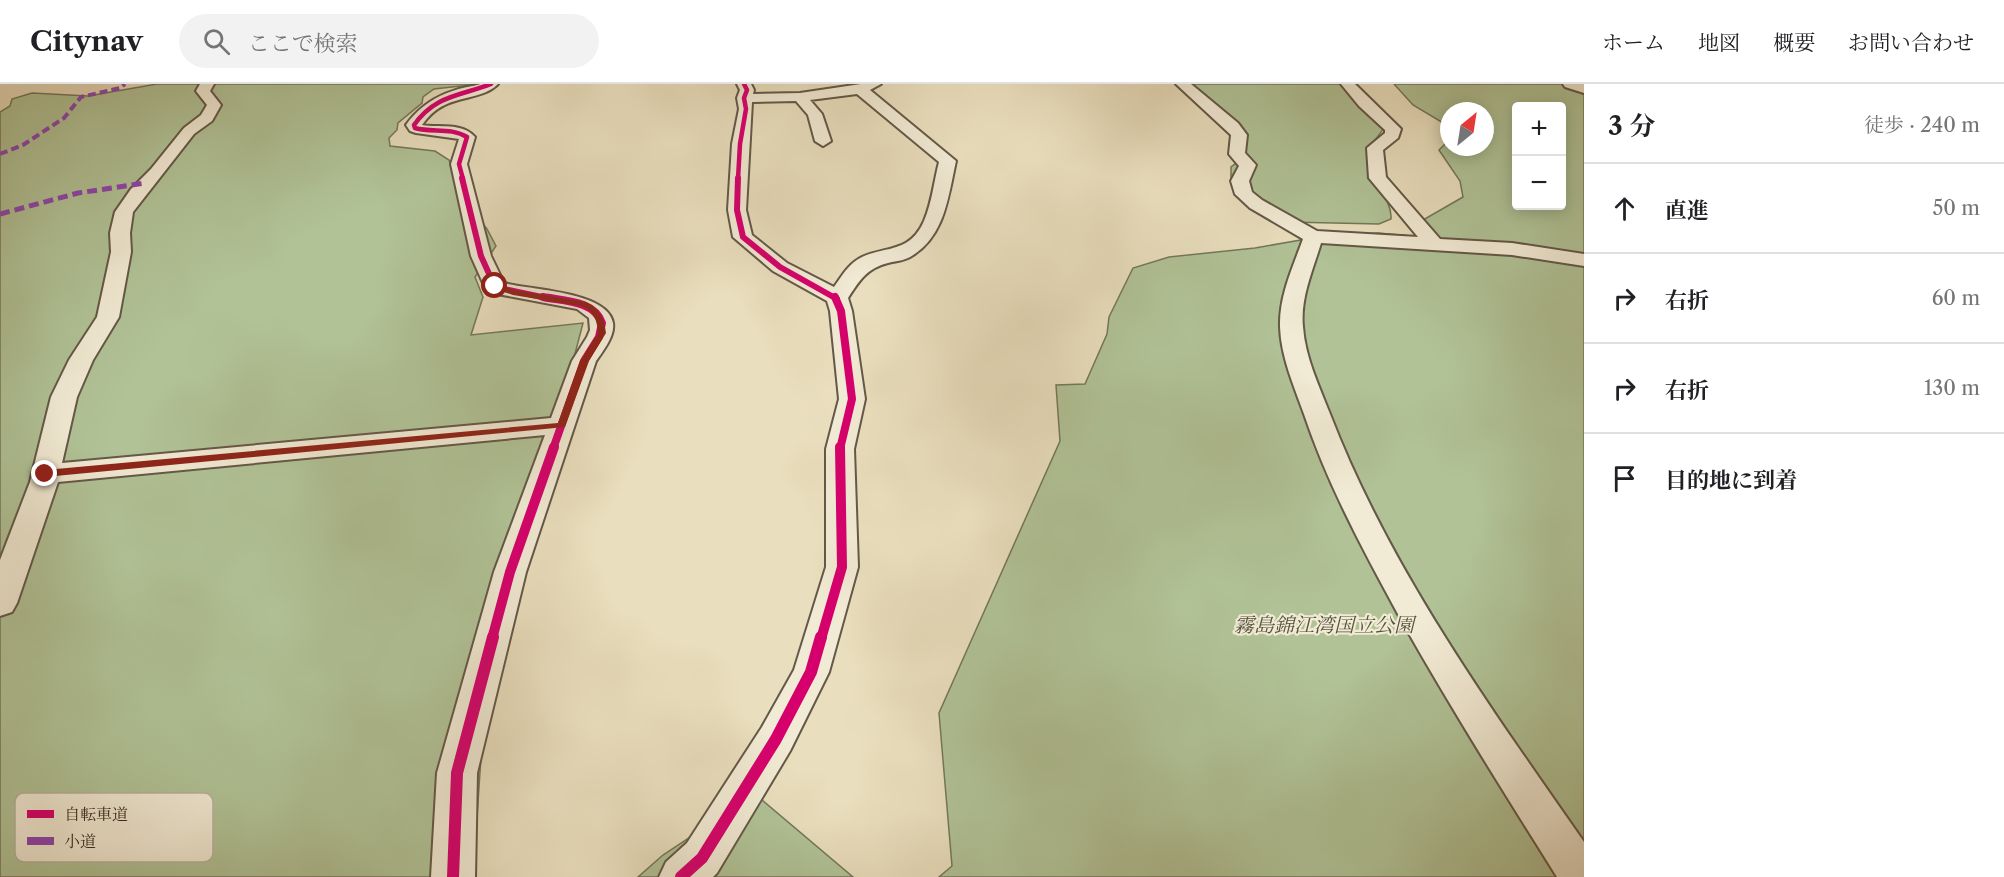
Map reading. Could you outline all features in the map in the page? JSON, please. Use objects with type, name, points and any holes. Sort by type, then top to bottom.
[{"type":"street","points":[[0,603],[44,482],[64,397],[81,360],[108,317],[122,252],[120,233],[124,212],[137,193],[157,173],[189,132],[207,118],[214,105],[203,91],[207,84]]},
{"type":"street","points":[[453,877],[457,773],[510,572],[584,361],[602,333],[600,319],[590,306],[513,292],[495,286],[481,256],[459,164],[467,137],[459,133],[425,131],[415,128],[414,125],[420,114],[431,104],[491,84]]},
{"type":"street","points":[[1183,84],[1233,126],[1239,135],[1237,154],[1248,165],[1240,182],[1244,194],[1256,204],[1312,237],[1512,249],[1584,260]]},
{"type":"street","points":[[1348,84],[1364,103],[1393,129],[1392,135],[1375,148],[1378,178],[1440,243]]},
{"type":"street","points":[[1570,84],[1584,89]]},
{"type":"street","points":[[681,877],[702,858],[777,739],[811,672],[842,567],[840,448],[852,399],[841,311],[837,298],[780,267],[743,237],[737,210],[740,144],[746,109],[744,91],[800,97],[868,86],[894,118],[948,161],[933,222],[919,242],[901,254],[870,261],[856,270],[837,298]]},
{"type":"street","points":[[800,97],[815,114],[823,141]]},
{"type":"street","points":[[1312,237],[1298,279],[1291,321],[1300,366],[1321,428],[1350,497],[1474,714],[1582,877]]},
{"type":"street","points":[[45,474],[562,425]]},
{"type":"green space","points":[[157,84],[479,84],[434,89],[423,97],[422,103],[398,123],[397,130],[389,138],[390,146],[435,151],[449,160],[462,198],[487,229],[496,246],[475,277],[483,297],[471,335],[583,323],[551,446],[482,742],[473,877],[0,877],[0,112],[10,106],[12,99],[32,93],[88,96]]},
{"type":"green space","points":[[1183,84],[1343,84],[1379,120],[1383,129],[1370,146],[1367,159],[1372,177],[1387,201],[1391,219],[1379,224],[1288,222],[1231,178],[1231,167],[1242,159],[1229,150],[1234,127]]},
{"type":"green space","name":"霧島錦江湾国立公園","points":[[1394,84],[1571,84],[1584,95],[1584,877],[939,877],[952,866],[939,713],[1060,441],[1056,385],[1085,384],[1107,334],[1109,317],[1133,268],[1169,257],[1255,248],[1312,238],[1378,233],[1422,237],[1423,220],[1463,197],[1460,181],[1443,156],[1494,156],[1494,102],[1440,102],[1440,121],[1413,105]]},
{"type":"green space","points":[[755,794],[853,877],[638,877],[663,855]]},
{"type":"marked path","points":[[0,154],[23,145],[64,118],[81,97],[120,88],[125,84]]},
{"type":"marked path","points":[[0,214],[78,193],[145,183]]},
{"type":"cycle path","points":[[453,877],[457,773],[510,572],[584,361],[599,337],[602,323],[599,316],[583,304],[495,287],[481,256],[459,164],[467,137],[456,132],[415,128],[414,125],[422,114],[439,101],[491,84]]},
{"type":"cycle path","points":[[681,877],[702,858],[776,739],[811,672],[842,567],[840,449],[852,399],[841,311],[837,298],[780,267],[743,237],[737,210],[740,144],[746,109],[744,98],[747,90],[744,84]]},
{"type":"route","points":[[45,474],[562,425],[584,361],[602,333],[603,326],[600,319],[590,306],[574,301],[506,291],[495,286]]}]
